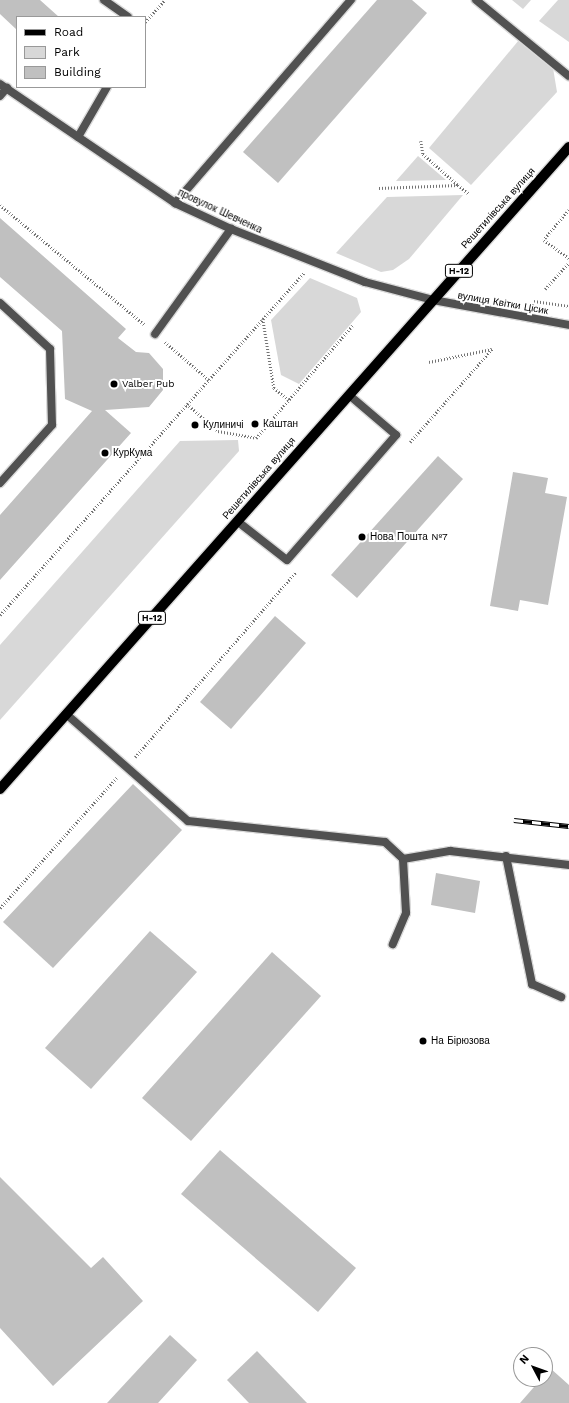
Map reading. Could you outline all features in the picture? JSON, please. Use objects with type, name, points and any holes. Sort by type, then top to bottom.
[{"type":"main road","name":"Решетилівська вулиця","points":[[0,789],[569,147]]},
{"type":"street","points":[[104,0],[127,16]]},
{"type":"street","points":[[176,203],[351,0]]},
{"type":"street","points":[[476,0],[569,76]]},
{"type":"street","points":[[0,96],[3,86]]},
{"type":"street","name":"провулок Шевченка","points":[[3,86],[176,203],[232,229],[365,282],[433,300]]},
{"type":"street","points":[[78,137],[105,88]]},
{"type":"street","points":[[156,334],[232,229]]},
{"type":"street","name":"вулиця Квітки Цісик","points":[[433,300],[569,325]]},
{"type":"street","points":[[0,303],[50,349],[52,425],[0,483]]},
{"type":"street","points":[[237,521],[287,560],[396,435],[349,395]]},
{"type":"street","points":[[66,714],[188,821],[385,842],[403,859],[406,913],[393,944]]},
{"type":"street","points":[[403,859],[450,850],[569,865]]},
{"type":"street","points":[[506,856],[532,984],[562,998]]},
{"type":"path","points":[[146,21],[165,0]]},
{"type":"path","points":[[421,141],[423,154],[469,194]]},
{"type":"path","points":[[379,188],[458,185]]},
{"type":"path","points":[[0,205],[156,334],[209,380]]},
{"type":"path","points":[[569,210],[544,240],[569,258]]},
{"type":"path","points":[[545,289],[569,262]]},
{"type":"path","points":[[0,615],[306,271]]},
{"type":"path","points":[[534,301],[569,306]]},
{"type":"path","points":[[263,319],[274,388],[288,400]]},
{"type":"path","points":[[187,404],[218,431],[256,438],[352,326]]},
{"type":"path","points":[[407,444],[492,349],[429,362]]},
{"type":"path","points":[[0,908],[126,767],[298,570]]},
{"type":"green space","points":[[512,0],[531,0],[523,9]]},
{"type":"green space","points":[[558,0],[569,0],[569,42],[539,21]]},
{"type":"green space","points":[[519,40],[553,68],[557,92],[471,185],[429,148]]},
{"type":"green space","points":[[418,156],[446,180],[396,181]]},
{"type":"green space","points":[[463,195],[409,259],[393,270],[381,272],[336,253],[387,197]]},
{"type":"green space","points":[[310,278],[357,298],[361,312],[299,384],[281,375],[271,320]]},
{"type":"green space","points":[[238,440],[239,451],[0,720],[0,645],[180,441]]},
{"type":"building","points":[[0,0],[40,0],[58,16],[16,16],[16,29],[0,14]]},
{"type":"building","points":[[377,0],[412,0],[427,13],[278,183],[243,152]]},
{"type":"building","points":[[0,218],[126,329],[118,338],[136,352],[149,353],[163,369],[163,390],[149,407],[105,410],[131,433],[0,580],[0,515],[92,411],[65,399],[62,331],[0,277]]},
{"type":"building","points":[[438,456],[463,479],[357,598],[331,575]]},
{"type":"building","points":[[513,472],[548,478],[545,493],[567,497],[548,605],[520,600],[518,611],[490,606]]},
{"type":"building","points":[[275,616],[306,643],[231,729],[200,702]]},
{"type":"building","points":[[133,784],[182,830],[53,968],[3,922]]},
{"type":"building","points":[[436,873],[480,881],[475,913],[431,905]]},
{"type":"building","points":[[150,931],[197,972],[91,1089],[45,1048]]},
{"type":"building","points":[[272,952],[321,996],[191,1141],[142,1098]]},
{"type":"building","points":[[220,1150],[356,1268],[318,1312],[181,1194]]},
{"type":"building","points":[[0,1177],[91,1268],[103,1257],[143,1301],[53,1386],[0,1328]]},
{"type":"building","points":[[170,1335],[197,1360],[158,1403],[107,1403]]},
{"type":"building","points":[[257,1351],[307,1403],[249,1403],[227,1380]]},
{"type":"building","points":[[553,1371],[569,1385],[569,1403],[520,1403],[534,1387],[553,1387]]},
{"type":"railway","points":[[514,820],[569,826]]},
{"type":"place","name":"Valber Pub","points":[[114,384]]},
{"type":"place","name":"Каштан","points":[[255,424]]},
{"type":"place","name":"Кулиничі","points":[[195,425]]},
{"type":"place","name":"КурКума","points":[[105,453]]},
{"type":"place","name":"Нова Пошта №7","points":[[362,537]]},
{"type":"place","name":"На Бірюзова","points":[[423,1041]]}]
